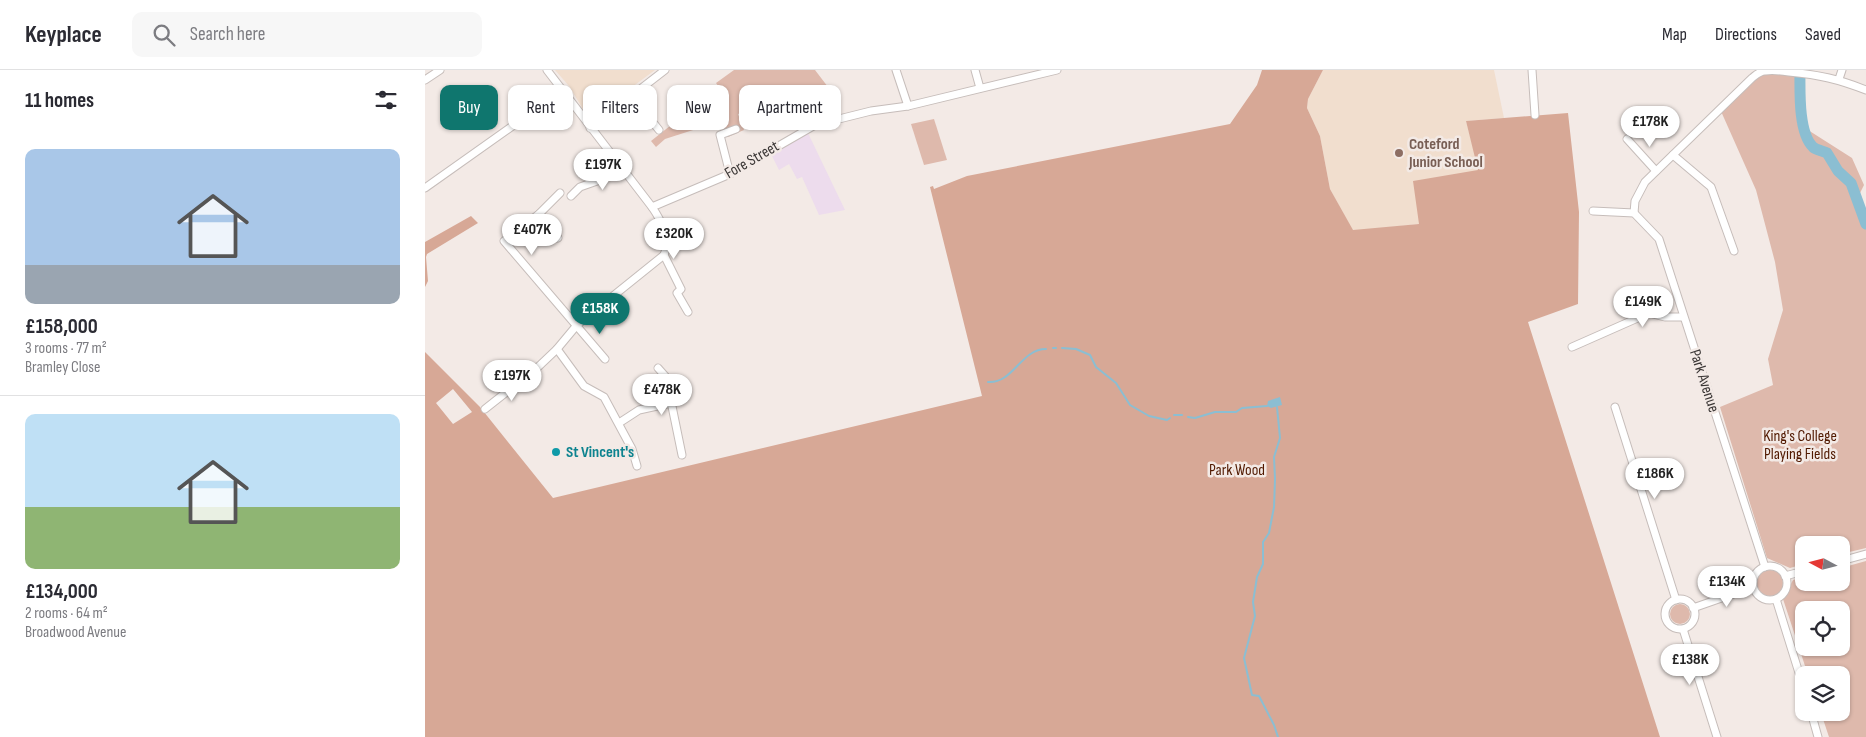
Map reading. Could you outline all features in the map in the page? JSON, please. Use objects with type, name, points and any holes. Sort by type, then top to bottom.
[{"type":"street","points":[[425,80],[440,70]]},
{"type":"street","points":[[547,70],[557,85]]},
{"type":"street","points":[[647,85],[665,70]]},
{"type":"street","points":[[896,70],[908,106]]},
{"type":"street","points":[[975,70],[980,88]]},
{"type":"street","name":"Fore Street","points":[[652,207],[730,174],[815,125],[871,111],[908,106],[1057,70]]},
{"type":"street","points":[[1532,70],[1535,115]]},
{"type":"street","points":[[1839,79],[1842,70]]},
{"type":"street","points":[[1593,211],[1634,213],[1635,201],[1645,182],[1751,78],[1764,71],[1803,73],[1839,79],[1866,90]]},
{"type":"street","points":[[573,106],[583,119]]},
{"type":"street","points":[[730,174],[720,135],[737,129]]},
{"type":"street","points":[[425,188],[508,130]]},
{"type":"street","points":[[592,130],[659,217],[667,241],[664,255],[681,289],[677,293],[688,312]]},
{"type":"street","points":[[1627,139],[1656,171]]},
{"type":"street","points":[[1673,155],[1711,187],[1734,251]]},
{"type":"street","points":[[571,196],[580,187],[601,180],[620,166]]},
{"type":"street","points":[[560,193],[539,214],[504,241],[605,359]]},
{"type":"street","name":"Park Avenue","points":[[1634,213],[1659,240],[1765,567]]},
{"type":"street","points":[[539,214],[558,238]]},
{"type":"street","points":[[485,409],[537,368],[557,349],[577,325],[664,255]]},
{"type":"street","points":[[1572,347],[1649,313],[1665,317],[1683,317]]},
{"type":"street","points":[[557,349],[584,386],[604,397],[633,449],[637,466]]},
{"type":"street","points":[[659,368],[666,377],[682,455]]},
{"type":"street","points":[[619,423],[639,410],[671,403]]},
{"type":"street","points":[[1615,407],[1675,600]]},
{"type":"street","points":[[1850,558],[1866,554]]},
{"type":"street","points":[[1765,567],[1777,568],[1785,576],[1784,592],[1776,599],[1767,600],[1762,598],[1753,587],[1754,577],[1765,567]]},
{"type":"street","points":[[1785,576],[1795,573]]},
{"type":"street","points":[[1693,608],[1753,587]]},
{"type":"street","points":[[1776,599],[1797,666]]},
{"type":"street","points":[[1675,600],[1686,601],[1693,608],[1694,619],[1683,629],[1671,626],[1665,618],[1666,608],[1675,600]]},
{"type":"street","points":[[1683,629],[1717,737]]},
{"type":"street","points":[[1814,721],[1818,737]]},
{"type":"shaded area","points":[[555,70],[655,70],[635,85],[583,85],[583,109],[573,93],[573,85],[568,85]]},
{"type":"shaded area","name":"Coteford Junior School","points":[[1323,70],[1494,70],[1504,118],[1466,121],[1479,170],[1419,224],[1353,231],[1330,189],[1320,136],[1307,108],[1308,99]]},
{"type":"shaded area","points":[[807,131],[845,210],[819,215],[802,177],[797,179],[789,164],[779,170],[772,156]]},
{"type":"green space","points":[[734,70],[815,70],[826,85],[739,85],[739,130],[744,130],[728,137],[725,130],[729,130],[729,85],[717,85],[716,83]]},
{"type":"green space","name":"Park Wood","points":[[1262,70],[1323,70],[1308,99],[1307,108],[1320,136],[1330,189],[1353,230],[1419,224],[1413,181],[1478,170],[1466,121],[1568,113],[1579,212],[1578,304],[1528,322],[1660,737],[425,737],[425,352],[480,407],[553,498],[982,396],[930,187],[933,186],[934,189],[967,176],[1230,124],[1257,85]],"holes":[[[453,389],[472,412],[453,424],[436,403]]]},
{"type":"green space","name":"King's College Playing Fields","points":[[1759,72],[1797,73],[1797,123],[1852,158],[1864,185],[1860,193],[1866,211],[1866,548],[1850,552],[1850,536],[1795,536],[1795,567],[1790,568],[1767,558],[1720,407],[1773,385],[1768,359],[1783,310],[1775,262],[1756,190],[1720,109]]},
{"type":"green space","points":[[934,119],[947,160],[924,165],[911,124]]},
{"type":"green space","points":[[667,128],[667,130],[693,130],[665,139],[656,147],[651,141]]},
{"type":"green space","points":[[471,216],[478,223],[427,254],[428,281],[425,287],[425,242]]},
{"type":"green space","points":[[1866,561],[1866,737],[1829,737],[1824,721],[1850,721],[1850,666],[1805,666],[1802,656],[1850,656],[1850,601],[1795,601],[1795,635],[1783,599],[1795,579],[1795,591],[1850,591],[1850,565]]},
{"type":"green space","points":[[1770,570],[1779,574],[1783,583],[1779,592],[1770,596],[1761,592],[1757,583],[1761,574]]},
{"type":"green space","points":[[1680,604],[1687,607],[1690,614],[1687,621],[1680,624],[1673,621],[1670,614],[1673,607]]},
{"type":"water","points":[[1280,397],[1282,405],[1271,408],[1267,406],[1268,401]]},
{"type":"waterway","points":[[1800,70],[1802,121],[1808,140],[1814,148],[1827,153],[1838,171],[1851,183],[1866,224]]},
{"type":"waterway","points":[[1062,348],[1076,349],[1090,355],[1096,367],[1116,383],[1130,405],[1149,416],[1167,420],[1170,418]]},
{"type":"waterway","points":[[988,382],[1004,378],[1030,354],[1037,350],[1046,349]]},
{"type":"waterway","points":[[1188,417],[1195,418],[1215,412],[1236,412],[1242,408],[1267,406]]},
{"type":"waterway","points":[[1277,407],[1280,438],[1274,457],[1274,507],[1269,533],[1263,542],[1263,564],[1257,577],[1253,602],[1255,616],[1244,658],[1252,695],[1259,696],[1278,737]]},
{"type":"waterway","points":[[1174,415],[1182,415]]},
{"type":"place","name":"Coteford Junior School","points":[[1399,153]]},
{"type":"place","name":"St Vincent's","points":[[556,452]]}]
